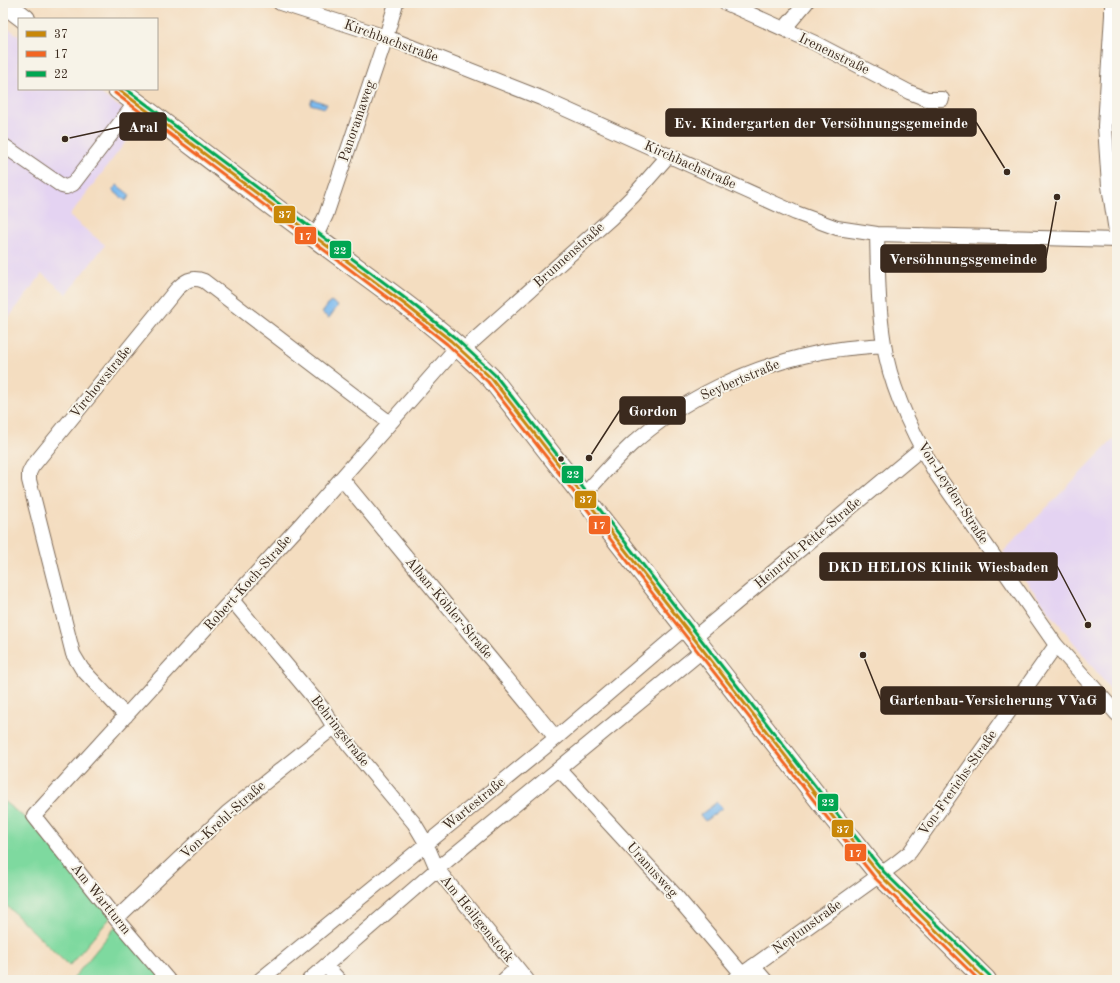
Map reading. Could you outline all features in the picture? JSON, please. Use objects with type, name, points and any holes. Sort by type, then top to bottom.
[{"type":"main road","points":[[119,90],[419,315],[461,348],[492,379],[833,817],[880,875],[986,980]]},
{"type":"street","name":"Kirchbachstraße","points":[[280,3],[386,37],[541,98],[796,213],[820,222],[854,231],[876,234],[1117,239]]},
{"type":"street","name":"Panoramaweg","points":[[315,238],[326,215],[396,3]]},
{"type":"street","name":"Irenenstraße","points":[[726,3],[815,43],[909,92],[927,99],[942,99]]},
{"type":"street","points":[[784,29],[806,3]]},
{"type":"street","points":[[1112,3],[1105,126],[1110,186],[1117,239]]},
{"type":"street","points":[[3,145],[62,186],[70,186],[136,102]]},
{"type":"street","name":"Brunnenstraße","points":[[461,348],[615,213],[652,176],[669,155]]},
{"type":"street","name":"Von-Leyden-Straße","points":[[876,234],[878,290],[884,345],[899,397],[909,423],[935,472],[1056,645],[1117,714]]},
{"type":"street","name":"Virchowstraße","points":[[126,716],[82,669],[73,654],[29,480],[29,473],[32,467],[176,290],[189,280],[197,279],[204,281],[390,423]]},
{"type":"street","name":"Seybertstraße","points":[[583,496],[607,469],[642,436],[690,402],[721,385],[753,371],[817,353],[884,345]]},
{"type":"street","name":"Robert-Koch-Straße","points":[[34,816],[232,600],[390,423],[461,348]]},
{"type":"street","name":"Heinrich-Pette-Straße","points":[[694,638],[922,448]]},
{"type":"street","name":"Alban-Köhler-Straße","points":[[342,478],[556,738]]},
{"type":"street","name":"Behringstraße","points":[[232,600],[323,709],[334,727],[414,823],[426,843],[437,869]]},
{"type":"street","name":"Wartestraße","points":[[260,980],[556,738],[694,638]]},
{"type":"street","name":"Wartestraße","points":[[309,980],[437,869],[559,770],[694,638]]},
{"type":"street","name":"Von-Frerichs-Straße","points":[[880,875],[910,852],[1056,645]]},
{"type":"street","name":"Von-Krehl-Straße","points":[[116,919],[227,813],[334,727]]},
{"type":"street","name":"Uranusweg","points":[[559,770],[675,895],[743,973],[765,980]]},
{"type":"street","name":"Am Wartturm","points":[[34,816],[116,919],[168,980]]},
{"type":"street","name":"Am Heiligenstock","points":[[437,869],[527,980]]},
{"type":"street","name":"Neptunstraße","points":[[743,973],[880,875]]},
{"type":"street","points":[[326,966],[339,980]]},
{"type":"street","name":"Am Heiligenstock","points":[[504,980],[517,968]]},
{"type":"shaded area","points":[[3,25],[18,35],[18,90],[95,90],[141,122],[69,216],[105,245],[67,294],[42,274],[3,325]]},
{"type":"shaded area","points":[[1117,436],[1117,698],[1003,552]]},
{"type":"green space","points":[[3,801],[29,821],[111,917],[69,966],[3,902]]},
{"type":"green space","points":[[117,925],[163,980],[72,980]]},
{"type":"water","points":[[312,99],[327,104],[325,108],[310,104]]},
{"type":"water","points":[[117,185],[130,195],[126,201],[112,190]]},
{"type":"water","points":[[331,301],[338,306],[329,318],[322,313]]},
{"type":"water","points":[[717,802],[722,808],[705,821],[700,815]]},
{"type":"transit line","name":"37","points":[[119,90],[407,306],[451,341],[492,379],[833,817],[880,875],[986,980]]},
{"type":"transit line","name":"22","points":[[127,90],[410,302],[454,337],[495,375],[837,814],[884,872],[990,976]]},
{"type":"transit line","name":"17","points":[[115,93],[404,310],[447,344],[488,382],[876,879],[979,980]]},
{"type":"place","name":"Aral","points":[[65,139]]},
{"type":"place","name":"Ev. Kindergarten der Versöhnungsgemeinde","points":[[1007,172]]},
{"type":"place","name":"Versöhnungsgemeinde","points":[[1057,197]]},
{"type":"place","name":"Gordon","points":[[589,458]]},
{"type":"place","name":"DKD HELIOS Klinik Wiesbaden","points":[[1088,625]]},
{"type":"place","name":"Gartenbau-Versicherung VVaG","points":[[863,655]]}]
